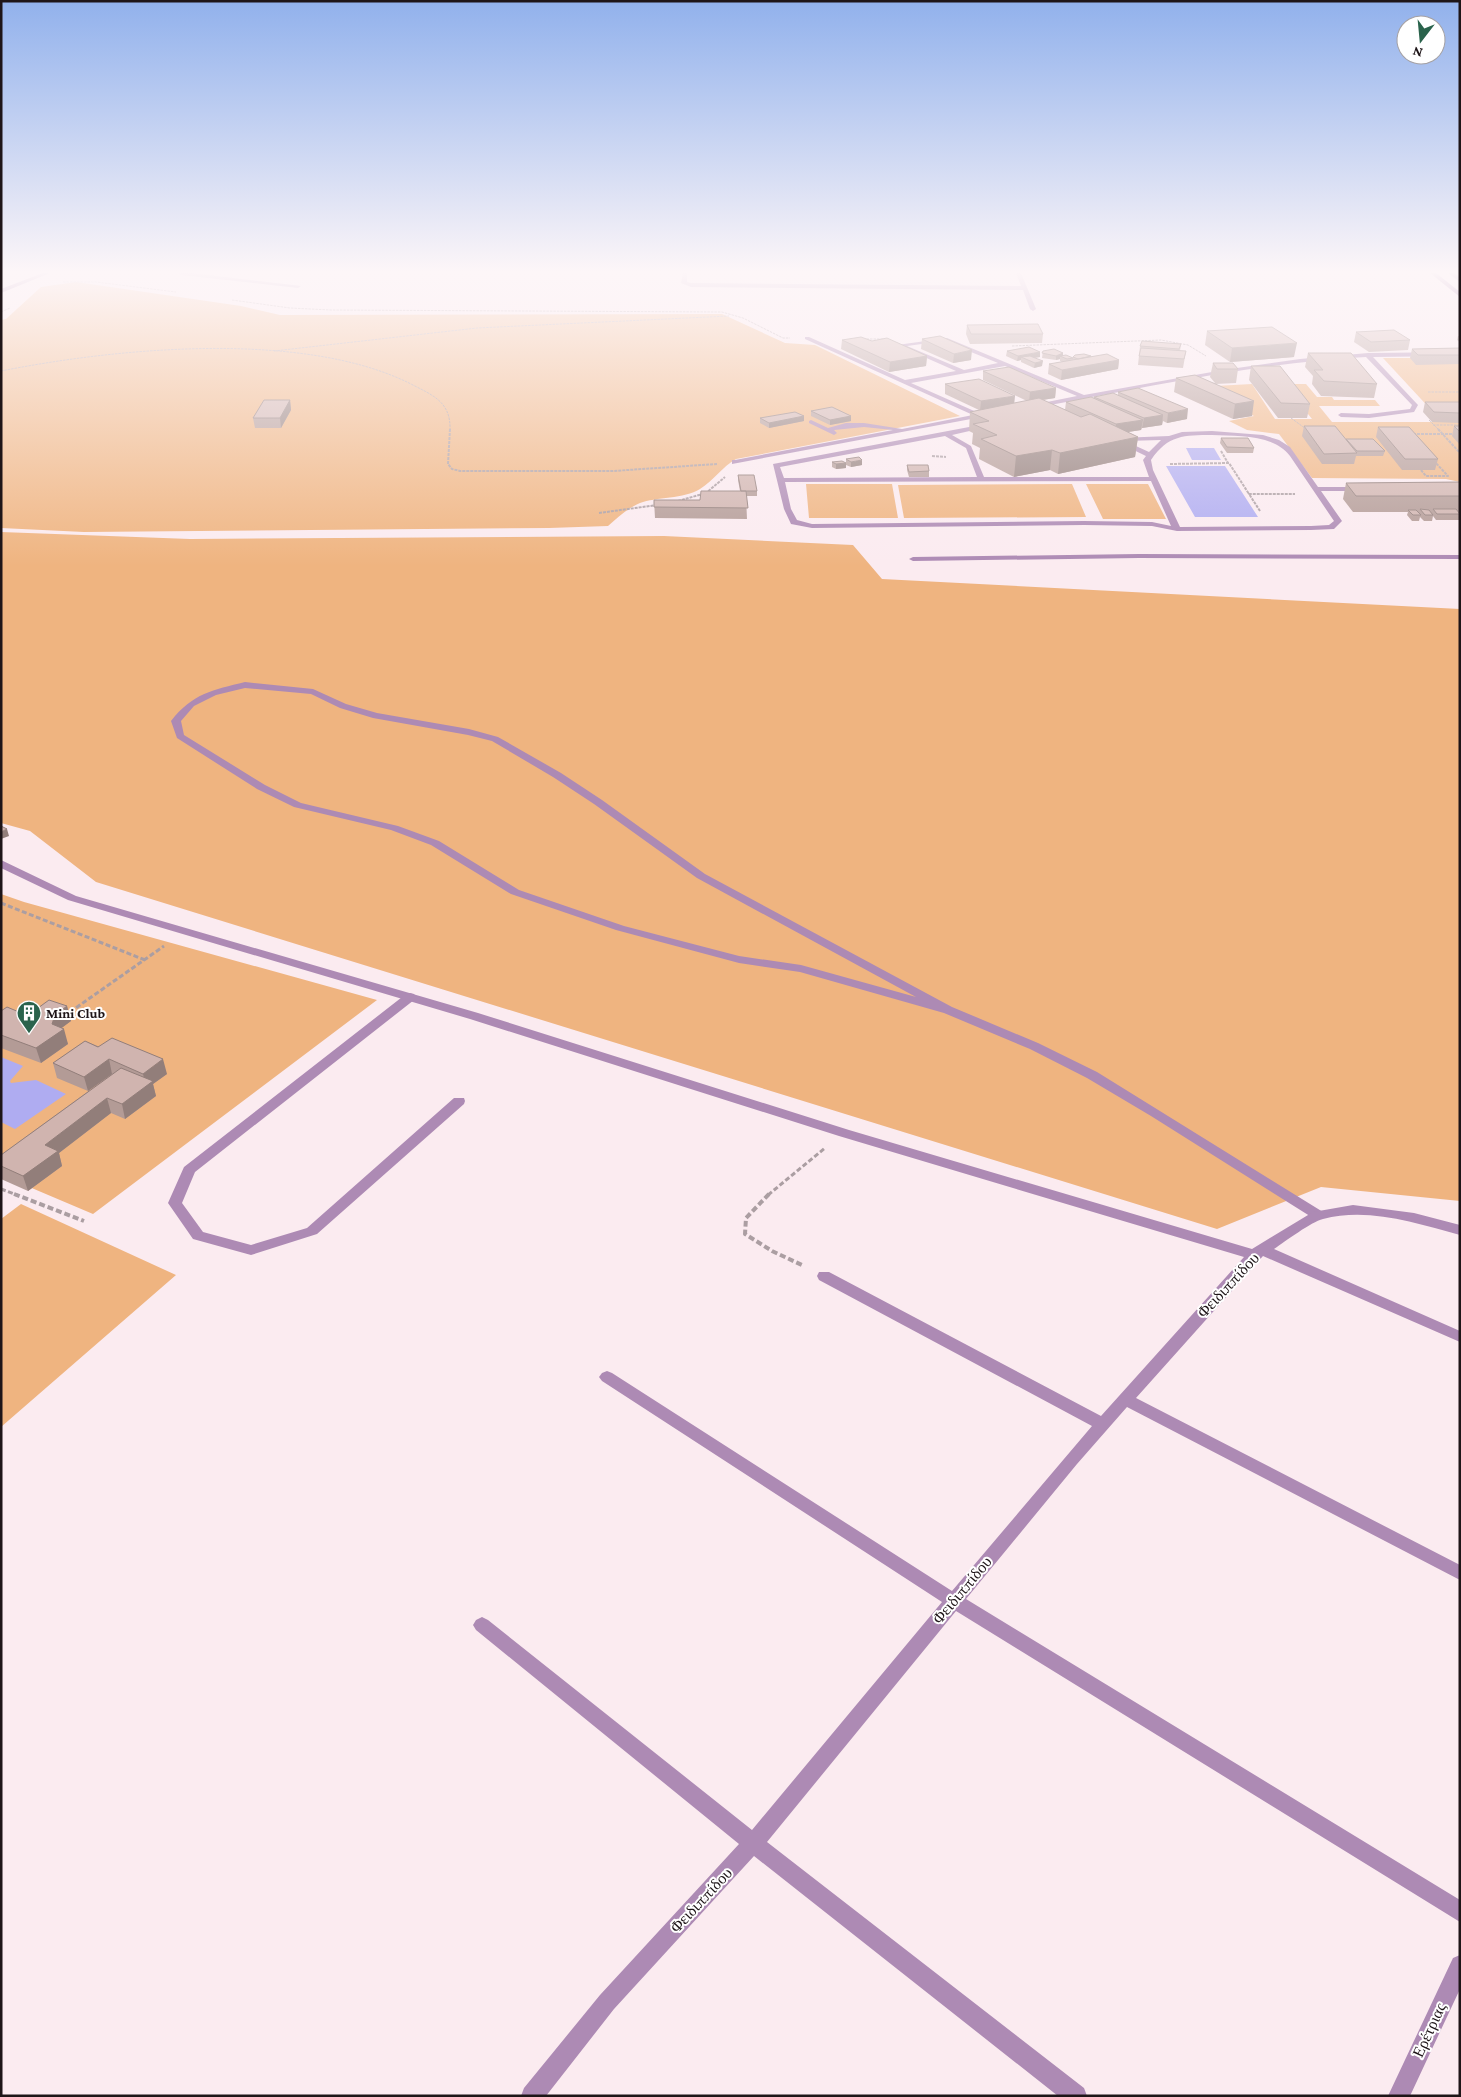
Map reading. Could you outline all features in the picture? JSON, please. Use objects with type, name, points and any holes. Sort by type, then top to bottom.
[{"type":"street","points":[[879,371],[980,416]]},
{"type":"street","points":[[904,382],[962,371]]},
{"type":"street","points":[[1022,371],[1084,397]]},
{"type":"street","points":[[1029,407],[1223,371]]},
{"type":"street","points":[[1340,415],[1412,412],[1414,405],[1383,371]]},
{"type":"street","points":[[735,462],[990,414]]},
{"type":"street","points":[[811,422],[849,442]]},
{"type":"street","points":[[828,430],[838,426],[863,423],[907,430]]},
{"type":"street","points":[[992,424],[776,466],[787,510],[794,522],[812,526],[1113,523],[1152,524],[1177,529],[1331,528],[1338,521],[1286,446],[1280,442],[1257,436],[1224,433],[1187,433],[1171,437],[1127,440],[1112,438],[1150,455]]},
{"type":"street","points":[[946,434],[968,447],[981,479]]},
{"type":"street","points":[[1171,437],[1155,448],[1147,460],[1153,479],[1177,529]]},
{"type":"street","points":[[781,480],[1153,479]]},
{"type":"street","points":[[1317,491],[1370,489]]},
{"type":"street","points":[[913,559],[1138,556],[1460,557]]},
{"type":"street","points":[[948,1010],[801,969],[739,959],[620,928],[515,892],[435,843],[394,828],[298,805],[261,787],[180,736],[176,721],[191,704],[213,692],[245,685],[313,692],[343,706],[376,716],[469,732],[495,739],[558,775],[701,876],[738,898],[814,936],[948,1010],[1034,1046],[1092,1075],[1156,1112],[1318,1215]]},
{"type":"street","points":[[1,863],[72,898],[410,997],[844,1133],[1257,1252],[1460,1338]]},
{"type":"street","points":[[410,997],[189,1170],[175,1203],[198,1236],[251,1250],[312,1231],[459,1101]]},
{"type":"street","name":"Φειδιππίδου","points":[[532,2096],[607,2002],[753,1843],[1103,1424],[1257,1252],[1318,1215],[1353,1210],[1414,1218],[1460,1230]]},
{"type":"street","points":[[824,1276],[1103,1424]]},
{"type":"street","points":[[607,1377],[954,1601],[1460,1912]]},
{"type":"street","points":[[1125,1399],[1460,1573]]},
{"type":"street","points":[[482,1625],[753,1843],[1076,2096]]},
{"type":"street","name":"Ερέτριας","points":[[1399,2096],[1460,1965]]},
{"type":"path","points":[[384,371],[409,380],[444,404],[450,415],[448,464],[452,469],[460,471],[613,471],[735,462]]},
{"type":"path","points":[[1414,405],[1460,453]]},
{"type":"path","points":[[1291,418],[1312,434]]},
{"type":"path","points":[[1433,425],[1458,425],[1460,429]]},
{"type":"path","points":[[1409,434],[1415,441]]},
{"type":"path","points":[[1421,470],[1426,476],[1448,476],[1428,455]]},
{"type":"path","points":[[672,502],[706,493],[724,478],[735,462]]},
{"type":"path","points":[[1166,464],[1229,463],[1262,514]]},
{"type":"path","points":[[1249,494],[1317,491]]},
{"type":"path","points":[[599,513],[663,504]]},
{"type":"path","points":[[1,903],[145,960]]},
{"type":"path","points":[[70,1012],[184,932]]},
{"type":"path","points":[[824,1276],[772,1251],[745,1234],[746,1218],[774,1189],[844,1133]]},
{"type":"path","points":[[1,1189],[84,1221]]},
{"type":"shaded area","points":[[1,371],[868,371],[960,416],[736,459],[700,489],[686,495],[640,503],[627,510],[608,526],[84,532],[1,528]]},
{"type":"shaded area","points":[[1395,371],[1460,371],[1460,412],[1433,412]]},
{"type":"shaded area","points":[[1252,384],[1275,419],[1312,419],[1284,384],[1306,384],[1317,397],[1332,397],[1334,400],[1375,400],[1380,406],[1319,406],[1332,422],[1460,422],[1460,482],[1446,479],[1312,478],[1279,434],[1247,430],[1229,421],[1254,416],[1196,387]]},
{"type":"shaded area","points":[[1186,448],[1214,448],[1221,460],[1192,460]]},
{"type":"shaded area","points":[[1166,466],[1225,466],[1258,517],[1195,517]]},
{"type":"shaded area","points":[[806,484],[892,484],[898,518],[809,518]]},
{"type":"shaded area","points":[[1072,484],[1086,517],[904,518],[898,485]]},
{"type":"shaded area","points":[[1086,484],[1148,484],[1166,519],[1103,519]]},
{"type":"shaded area","points":[[1,532],[190,539],[664,536],[853,545],[882,579],[1460,609],[1460,1201],[1321,1187],[1217,1229],[96,882],[30,831],[1,823]]},
{"type":"shaded area","points":[[1,894],[377,1000],[93,1214],[1,1175]]},
{"type":"shaded area","points":[[1,1057],[23,1066],[10,1081],[11,1083],[36,1080],[66,1094],[15,1129],[1,1122]]},
{"type":"shaded area","points":[[21,1204],[176,1275],[1,1427],[1,1219]]},
{"type":"building","points":[[983,371],[1018,371],[1056,388],[1030,392]]},
{"type":"building","points":[[1255,371],[1284,371],[1310,404],[1281,403]]},
{"type":"building","points":[[1315,371],[1366,371],[1377,384],[1324,381]]},
{"type":"building","points":[[1195,375],[1254,401],[1235,404],[1176,378]]},
{"type":"building","points":[[979,379],[1015,396],[981,401],[945,384]]},
{"type":"building","points":[[1138,388],[1188,409],[1168,413],[1118,392]]},
{"type":"building","points":[[1113,393],[1163,415],[1144,418],[1094,397]]},
{"type":"building","points":[[1091,397],[1143,420],[1116,424],[1066,402]]},
{"type":"building","points":[[1039,398],[1081,417],[1090,414],[1138,437],[1060,453],[1052,450],[1016,456],[981,439],[997,435],[973,424],[989,421],[970,412]]},
{"type":"building","points":[[264,400],[290,400],[280,418],[253,418]]},
{"type":"building","points":[[1425,402],[1460,402],[1460,413],[1434,412]]},
{"type":"building","points":[[832,407],[851,416],[830,420],[811,411]]},
{"type":"building","points":[[795,412],[804,416],[769,423],[760,418]]},
{"type":"building","points":[[1304,426],[1335,426],[1357,453],[1324,454]]},
{"type":"building","points":[[1454,426],[1460,426],[1460,432]]},
{"type":"building","points":[[1378,427],[1409,427],[1438,459],[1405,459]]},
{"type":"building","points":[[1221,438],[1248,438],[1254,448],[1227,447]]},
{"type":"building","points":[[1346,439],[1373,439],[1385,451],[1357,451]]},
{"type":"building","points":[[859,457],[862,460],[851,462],[846,459]]},
{"type":"building","points":[[842,461],[846,463],[836,464],[832,462]]},
{"type":"building","points":[[907,465],[928,465],[929,471],[909,472]]},
{"type":"building","points":[[738,475],[754,475],[757,491],[741,491]]},
{"type":"building","points":[[1460,482],[1460,496],[1356,496],[1346,483]]},
{"type":"building","points":[[701,491],[746,491],[748,508],[654,507],[654,500],[700,500]]},
{"type":"building","points":[[1420,509],[1429,510],[1433,515],[1425,515]]},
{"type":"building","points":[[1433,509],[1456,509],[1460,514],[1437,514]]},
{"type":"building","points":[[1408,510],[1416,510],[1421,515],[1413,515]]},
{"type":"building","points":[[1,826],[7,829],[1,832]]},
{"type":"building","points":[[49,1000],[67,1006],[55,1015],[52,1024],[64,1029],[36,1048],[1,1035],[1,1011],[7,1007],[19,1012],[38,1008]]},
{"type":"building","points":[[112,1038],[163,1059],[143,1074],[109,1059],[84,1077],[53,1063],[85,1041],[98,1047]]},
{"type":"building","points":[[121,1068],[153,1081],[122,1104],[107,1098],[45,1145],[58,1151],[23,1176],[1,1166],[1,1155]]},
{"type":"place","name":"Mini Club","points":[[29,1034]]}]
